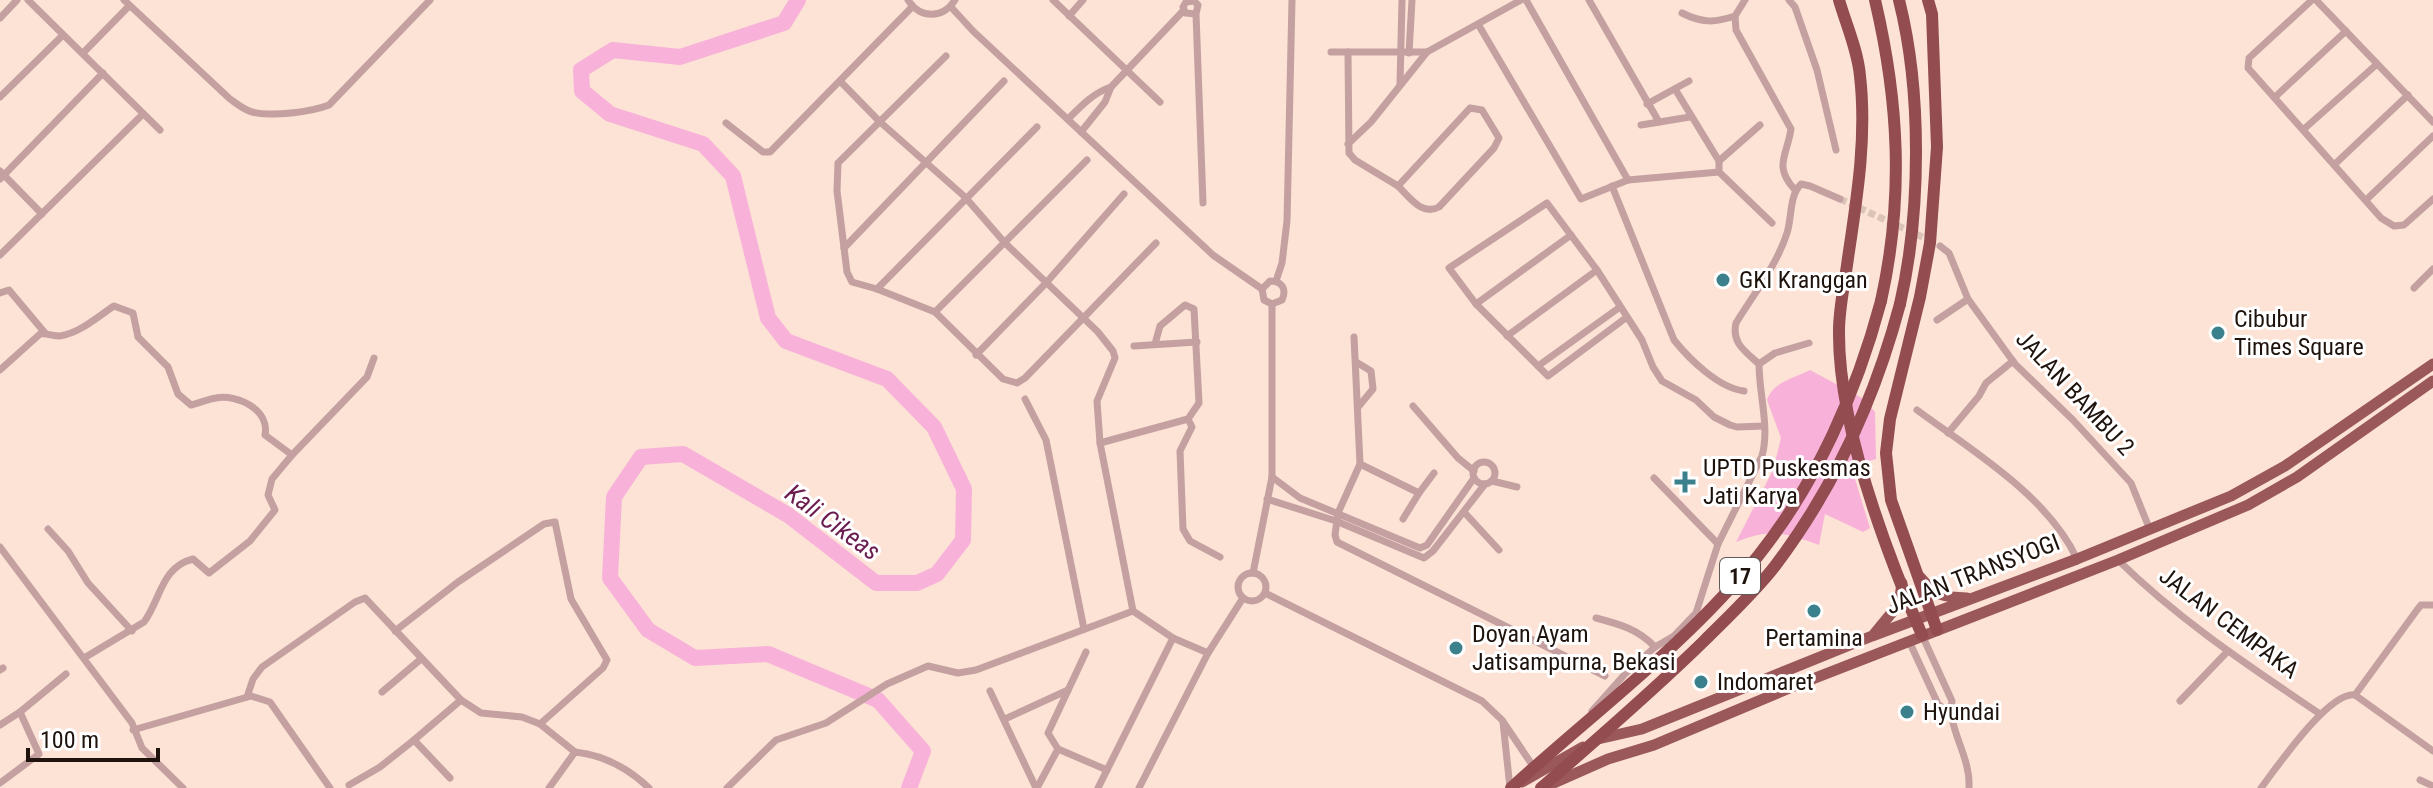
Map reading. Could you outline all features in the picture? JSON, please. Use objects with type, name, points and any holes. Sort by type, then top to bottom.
[{"type":"highway","points":[[1839,0],[1860,73],[1862,109],[1861,161],[1839,329],[1841,367],[1849,417],[1886,541],[1922,635]]},
{"type":"highway","name":"17","points":[[1510,788],[1655,662],[1758,555],[1818,464],[1844,411],[1881,301],[1893,230],[1897,128],[1890,72],[1875,0]]},
{"type":"highway","name":"17","points":[[1542,788],[1668,677],[1774,567],[1814,507],[1855,432],[1880,370],[1900,304],[1912,243],[1915,175],[1911,68],[1899,0]]},
{"type":"highway","points":[[1928,0],[1932,14],[1937,147],[1930,243],[1890,419],[1886,453],[1891,500],[1937,630]]},
{"type":"highway","name":"JALAN TRANSYOGI","points":[[1510,788],[1599,738],[1642,729],[2231,496],[2290,463],[2433,364]]},
{"type":"highway","name":"JALAN TRANSYOGI","points":[[1542,788],[1608,759],[1654,745],[1922,635],[2118,560],[2236,510],[2297,477],[2433,381]]},
{"type":"highway","points":[[2231,496],[2236,510]]},
{"type":"highway","points":[[1917,574],[1932,592],[1941,596],[1973,598]]},
{"type":"highway","points":[[1872,636],[1899,604],[1902,583]]},
{"type":"street","points":[[0,18],[17,0]]},
{"type":"street","points":[[28,0],[160,130]]},
{"type":"street","points":[[83,53],[126,3],[243,109],[255,113],[314,111],[329,105],[430,0]]},
{"type":"street","points":[[1053,0],[1160,102]]},
{"type":"street","points":[[1069,16],[1083,0]]},
{"type":"street","points":[[1081,132],[1105,102],[1111,87],[1184,10],[1186,2],[1195,0],[1198,5],[1203,203]]},
{"type":"street","points":[[1276,281],[1282,263],[1287,221],[1292,0]]},
{"type":"street","points":[[1402,0],[1404,53]]},
{"type":"street","points":[[1400,84],[1412,0]]},
{"type":"street","points":[[1348,144],[1371,122],[1427,52],[1523,0],[1628,180]]},
{"type":"street","points":[[1589,0],[1659,122]]},
{"type":"street","points":[[1745,0],[1735,16],[1736,30],[1791,129],[1782,161],[1783,175],[1795,190]]},
{"type":"street","points":[[1789,0],[1795,7],[1817,70],[1836,150]]},
{"type":"street","points":[[2433,122],[2314,0],[2248,60],[2248,68],[2381,218],[2398,227],[2404,225],[2433,199]]},
{"type":"street","points":[[726,123],[767,153],[841,82],[910,3],[928,15],[937,14],[953,3],[973,31],[1213,255],[1262,289],[1264,300],[1272,304],[1280,302],[1284,295],[1283,286],[1276,281],[1267,283],[1262,289]]},
{"type":"street","points":[[1184,10],[1188,15],[1196,14]]},
{"type":"street","points":[[1682,13],[1706,22],[1735,16]]},
{"type":"street","points":[[1478,24],[1583,200],[1628,180],[1719,172]]},
{"type":"street","points":[[2275,97],[2346,31]]},
{"type":"street","points":[[0,97],[63,35]]},
{"type":"street","points":[[1331,52],[1427,52]]},
{"type":"street","points":[[1348,52],[1349,153],[1355,160],[1398,186],[1423,209],[1434,211],[1439,207],[1494,148],[1499,138],[1482,110],[1470,108],[1398,186]]},
{"type":"street","points":[[946,56],[836,168],[844,248],[850,279],[855,284],[877,289],[935,312],[1003,379],[1017,383],[1085,319],[1156,243]]},
{"type":"street","points":[[2304,129],[2377,64]]},
{"type":"street","points":[[42,214],[1,175],[103,73]]},
{"type":"street","points":[[844,248],[1004,81]]},
{"type":"street","points":[[1647,104],[1689,81]]},
{"type":"street","points":[[841,82],[879,121],[965,197],[1005,243],[1085,319],[1113,351],[1115,358],[1097,401],[1100,443],[1133,611],[1173,638],[1208,653]]},
{"type":"street","points":[[1068,119],[1084,102],[1111,87]]},
{"type":"street","points":[[1675,89],[1719,161],[1719,172],[1772,223]]},
{"type":"street","points":[[2335,164],[2408,95]]},
{"type":"street","points":[[1084,102],[1096,114]]},
{"type":"street","points":[[0,255],[143,114]]},
{"type":"street","points":[[1641,125],[1690,117]]},
{"type":"street","points":[[1719,161],[1760,125]]},
{"type":"street","points":[[877,289],[1037,127]]},
{"type":"street","points":[[2366,200],[2433,136]]},
{"type":"street","points":[[935,312],[1087,160]]},
{"type":"street","points":[[1562,759],[1568,740],[1600,702],[1655,647],[1674,636],[1696,613],[1718,544],[1766,443],[1759,364],[1737,343],[1736,323],[1778,256],[1787,233],[1795,190],[1801,184],[1840,199]]},
{"type":"street","points":[[1612,186],[1674,340],[1684,353],[1731,389],[1744,391]]},
{"type":"street","points":[[976,355],[1046,283],[1124,194]]},
{"type":"street","points":[[1627,317],[1548,376],[1476,304],[1449,268],[1547,203],[1597,270],[1642,340],[1662,381],[1696,400],[1714,417],[1730,425],[1764,426]]},
{"type":"street","points":[[1476,304],[1571,235]]},
{"type":"street","name":"JALAN BAMBU 2","points":[[1940,246],[1949,253],[1968,299],[2013,361],[2131,483],[2150,530]]},
{"type":"street","points":[[2414,288],[2433,269]]},
{"type":"street","points":[[1507,336],[1597,270]]},
{"type":"street","points":[[0,293],[9,290],[45,333],[54,336],[73,334],[114,306],[133,313],[138,337],[168,367],[178,394],[186,403],[191,405],[219,397],[247,403],[264,419],[267,426],[265,435],[292,455]]},
{"type":"street","points":[[1937,320],[1968,299]]},
{"type":"street","points":[[1253,573],[1272,477],[1272,304]]},
{"type":"street","points":[[1100,443],[1188,419],[1199,403],[1194,309],[1185,305],[1160,326],[1155,344]]},
{"type":"street","points":[[1538,366],[1620,307]]},
{"type":"street","points":[[0,370],[40,334],[45,333]]},
{"type":"street","points":[[1354,337],[1360,464],[1337,517],[1335,538],[1342,545],[1605,676]]},
{"type":"street","points":[[1134,346],[1197,342]]},
{"type":"street","points":[[1759,364],[1775,353],[1809,343]]},
{"type":"street","points":[[84,658],[132,631],[151,612],[161,584],[181,562],[193,559],[209,573],[250,541],[275,510],[268,495],[272,479],[367,377],[374,358]]},
{"type":"street","points":[[1948,433],[1986,383],[2013,361]]},
{"type":"street","points":[[1356,362],[1371,371],[1373,389],[1359,407]]},
{"type":"street","points":[[1025,399],[1046,440],[1084,629]]},
{"type":"street","points":[[1413,406],[1474,474],[1478,483],[1517,487]]},
{"type":"street","points":[[1917,410],[2021,488],[2066,539],[2077,559]]},
{"type":"street","points":[[1188,419],[1192,427],[1180,451],[1183,529],[1190,541],[1220,557]]},
{"type":"street","points":[[1267,499],[1337,517],[1423,548],[1482,463],[1490,465],[1495,472],[1433,551],[1423,558],[1337,517],[1300,498],[1272,477]]},
{"type":"street","points":[[1360,464],[1419,493]]},
{"type":"street","points":[[1403,519],[1434,473]]},
{"type":"street","points":[[1654,478],[1718,544]]},
{"type":"street","points":[[1464,512],[1499,550]]},
{"type":"street","points":[[395,631],[458,582],[544,524],[555,522],[571,599],[607,660],[603,668],[540,724]]},
{"type":"street","points":[[48,529],[68,551],[88,583],[132,631]]},
{"type":"street","points":[[0,547],[132,723],[142,748],[183,788]]},
{"type":"street","name":"JALAN CEMPAKA","points":[[2118,560],[2153,595],[2227,652],[2320,714]]},
{"type":"street","points":[[1253,573],[1264,580],[1265,593],[1255,601],[1243,598],[1238,584],[1243,575],[1253,573]]},
{"type":"street","points":[[1265,593],[1494,710],[1538,774]]},
{"type":"street","points":[[247,697],[253,679],[262,667],[365,598],[461,700],[481,713],[522,717],[540,724],[575,752],[586,753],[631,771],[649,788]]},
{"type":"street","points":[[1139,788],[1208,653],[1243,598]]},
{"type":"street","points":[[2355,695],[2421,605],[2433,605]]},
{"type":"street","points":[[727,788],[776,740],[840,716],[887,684],[928,666],[958,673],[976,670],[1133,611]]},
{"type":"street","points":[[1596,618],[1633,629],[1655,647]]},
{"type":"street","points":[[1922,635],[1952,701],[1950,713],[1970,771],[1969,788]]},
{"type":"street","points":[[1098,788],[1173,638]]},
{"type":"street","points":[[1909,641],[1938,704],[1950,713]]},
{"type":"street","points":[[1086,652],[1048,733],[1058,749],[1107,770]]},
{"type":"street","points":[[2180,701],[2227,652]]},
{"type":"street","points":[[382,692],[421,659]]},
{"type":"street","points":[[0,725],[66,674]]},
{"type":"street","points":[[1005,719],[1068,690]]},
{"type":"street","points":[[990,691],[1037,788]]},
{"type":"street","points":[[2261,788],[2320,714],[2347,693],[2355,695],[2433,751]]},
{"type":"street","points":[[133,730],[256,696],[270,702],[330,788]]},
{"type":"street","points":[[349,785],[380,767],[461,700]]},
{"type":"street","points":[[0,783],[39,754],[20,712]]},
{"type":"street","points":[[1502,720],[1510,788]]},
{"type":"street","points":[[414,740],[450,778]]},
{"type":"street","points":[[1037,788],[1058,749]]},
{"type":"street","points":[[549,788],[575,752]]},
{"type":"street","points":[[2420,780],[2433,786]]},
{"type":"shaded area","points":[[1810,370],[1862,398],[1875,412],[1876,459],[1851,466],[1870,528],[1863,532],[1825,514],[1819,545],[1778,534],[1759,535],[1736,542],[1773,470],[1781,438],[1767,400],[1779,385]]},
{"type":"waterway","name":"Kali Cikeas","points":[[798,0],[784,23],[680,57],[613,50],[581,70],[582,91],[610,114],[703,144],[733,176],[768,318],[786,341],[887,379],[934,427],[964,489],[963,540],[937,574],[917,583],[876,583],[788,515],[683,454],[641,457],[614,497],[610,578],[648,630],[695,658],[768,654],[878,700],[923,751],[909,788]]},
{"type":"tunnel","points":[[1840,199],[1933,242]]},
{"type":"place","name":"GKI Kranggan","points":[[1723,280]]},
{"type":"place","name":"Cibubur Times Square","points":[[2218,333]]},
{"type":"place","name":"UPTD Puskesmas Jati Karya","points":[[1685,482]]},
{"type":"place","name":"Pertamina","points":[[1814,611]]},
{"type":"place","name":"Doyan Ayam Jatisampurna, Bekasi","points":[[1456,648]]},
{"type":"place","name":"Indomaret","points":[[1701,682]]},
{"type":"place","name":"Hyundai","points":[[1907,712]]}]
